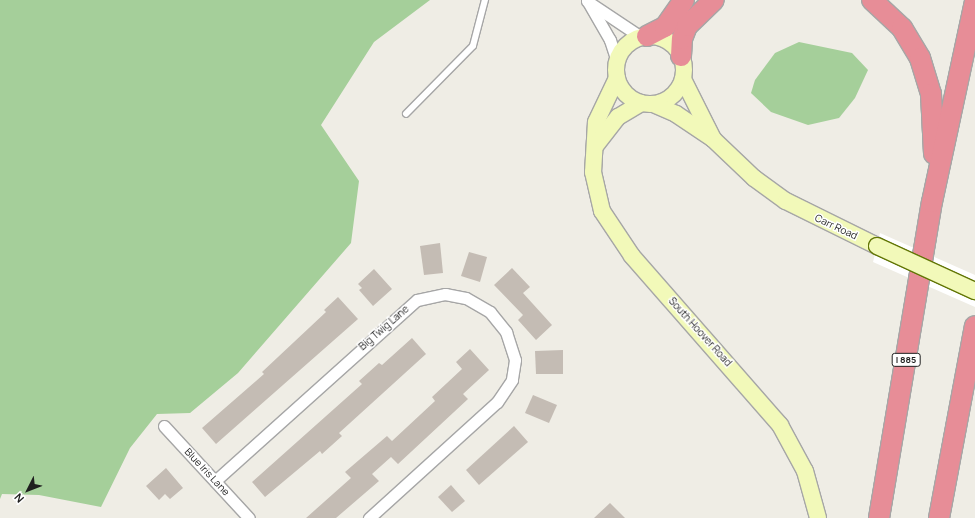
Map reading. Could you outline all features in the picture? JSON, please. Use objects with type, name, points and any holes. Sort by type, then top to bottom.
[{"type":"highway","points":[[644,36],[665,27],[684,0]]},
{"type":"highway","points":[[681,56],[682,39],[687,26],[714,0]]},
{"type":"highway","points":[[872,0],[902,28],[926,75],[934,127],[932,202]]},
{"type":"highway","name":"I 885","points":[[879,518],[932,202],[975,1]]},
{"type":"highway","points":[[939,518],[975,326]]},
{"type":"street","points":[[587,0],[644,36],[665,39],[681,56],[683,79],[669,98],[647,103],[615,120],[596,145]]},
{"type":"street","points":[[587,0],[610,40],[617,61],[617,78],[626,94],[647,103]]},
{"type":"street","points":[[617,61],[626,46],[644,36]]},
{"type":"street","name":"South Hoover Road","points":[[617,78],[596,122],[594,185],[609,224],[650,277],[776,420],[805,471],[818,518]]},
{"type":"street","name":"Carr Road","points":[[683,79],[713,139]]},
{"type":"street","name":"Carr Road","points":[[647,103],[676,114],[713,139],[754,178],[786,201],[877,246],[975,291]]},
{"type":"street","name":"Big Twig Lane","points":[[215,481],[417,300],[445,294],[466,298],[490,312],[506,332],[515,360],[512,380],[497,402],[369,518]]},
{"type":"street","name":"Blue Iris Lane","points":[[164,426],[249,518]]},
{"type":"lane","points":[[406,114],[473,46],[485,0]]},
{"type":"green space","points":[[0,0],[430,0],[374,42],[321,125],[359,181],[351,243],[238,373],[190,413],[157,414],[130,448],[101,507],[39,495],[2,494],[0,499]]},
{"type":"green space","points":[[799,42],[852,53],[868,70],[855,98],[839,118],[808,125],[771,112],[751,93],[755,80],[775,53]]},
{"type":"pier","points":[[880,233],[975,275],[975,307],[873,262]]},
{"type":"building","points":[[440,243],[443,273],[424,275],[420,246]]},
{"type":"building","points":[[469,252],[487,257],[480,282],[461,276]]},
{"type":"building","points":[[512,268],[530,287],[523,293],[552,325],[536,340],[518,320],[523,315],[494,285]]},
{"type":"building","points":[[374,269],[392,289],[373,306],[359,290],[362,288],[358,284]]},
{"type":"building","points":[[338,297],[358,319],[216,444],[202,428],[264,374],[262,372],[326,312],[324,310]]},
{"type":"building","points":[[412,338],[426,354],[339,433],[342,436],[322,454],[320,451],[265,497],[252,482],[362,384],[359,381],[379,363],[382,365]]},
{"type":"building","points":[[470,349],[489,370],[463,394],[468,399],[398,464],[391,457],[372,474],[379,481],[336,518],[306,518],[351,478],[345,472],[387,436],[392,441],[435,401],[432,397],[462,369],[456,362]]},
{"type":"building","points":[[563,350],[563,374],[536,374],[535,351]]},
{"type":"building","points":[[533,395],[557,405],[549,423],[525,413]]},
{"type":"building","points":[[514,426],[528,442],[479,485],[466,470]]},
{"type":"building","points":[[166,468],[183,488],[170,499],[165,494],[159,500],[146,486]]},
{"type":"building","points":[[451,485],[465,501],[452,512],[438,497]]},
{"type":"building","points":[[610,503],[625,518],[594,518]]}]
